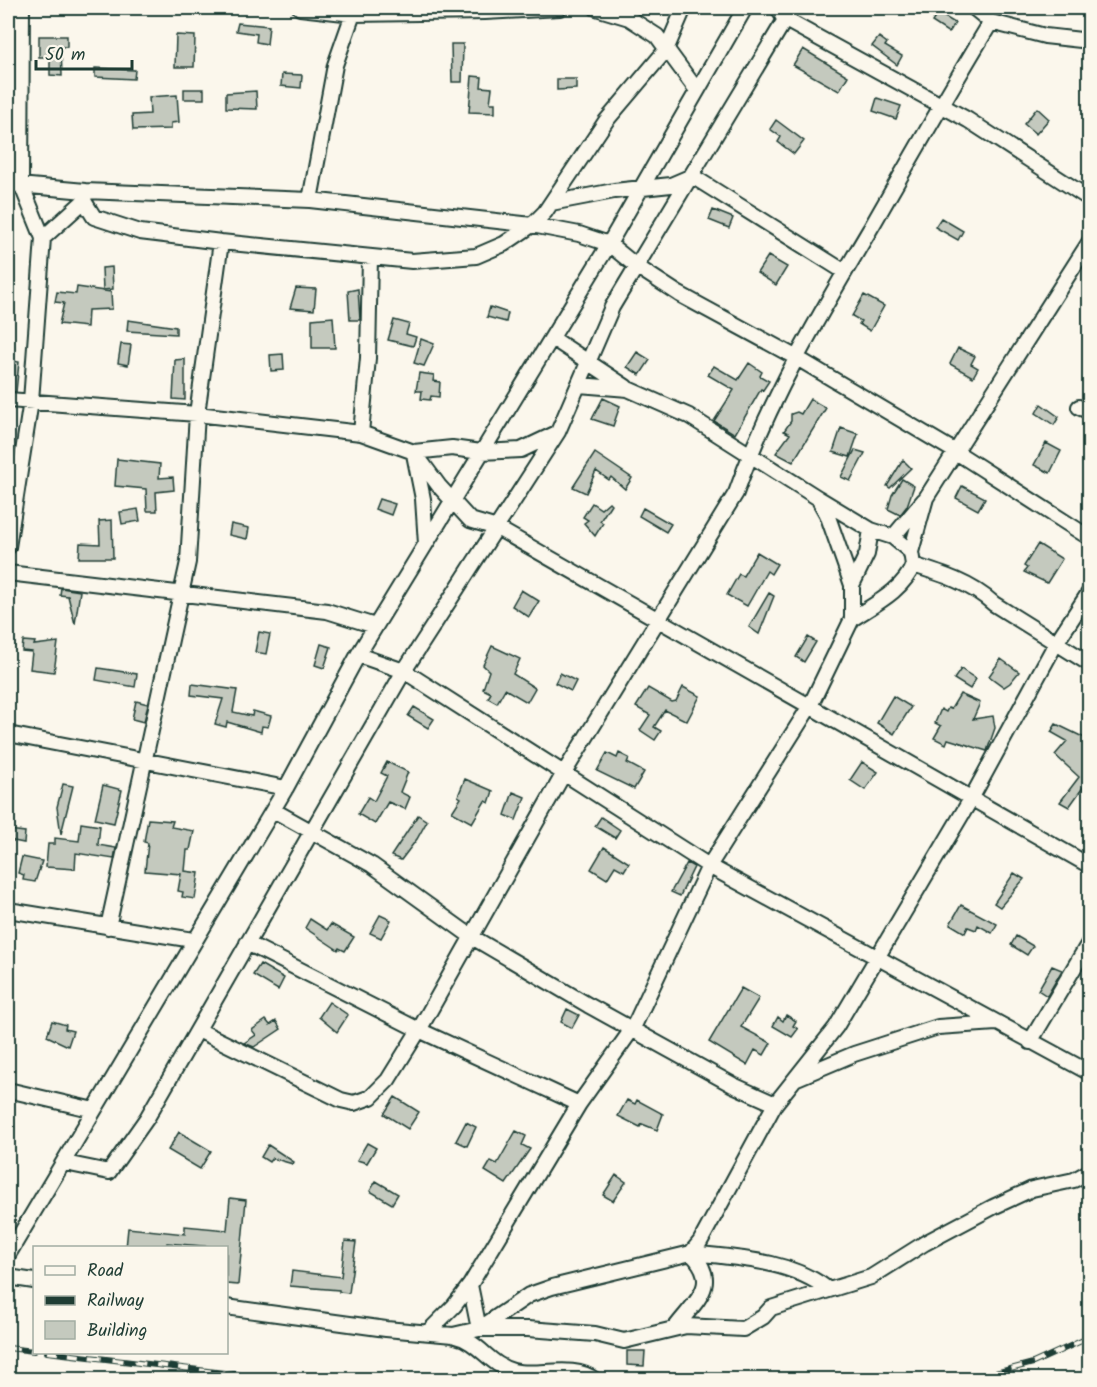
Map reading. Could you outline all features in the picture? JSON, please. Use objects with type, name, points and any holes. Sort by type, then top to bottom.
[{"type":"street","points":[[8,547],[30,401],[43,238],[14,184],[22,8]]},
{"type":"street","points":[[300,8],[355,11],[496,12],[560,8]]},
{"type":"street","points":[[596,8],[608,9],[657,36],[696,89]]},
{"type":"street","points":[[85,196],[94,217],[140,232],[412,261],[476,256],[504,244],[532,225],[551,203],[606,121],[666,50],[684,8]]},
{"type":"street","points":[[8,1255],[12,1235],[65,1163],[193,940],[286,788],[358,654],[609,244],[696,89],[745,8]]},
{"type":"street","points":[[974,8],[992,22],[1045,36],[1089,40]]},
{"type":"street","points":[[310,200],[335,65],[355,11]]},
{"type":"street","points":[[65,1163],[109,1172],[147,1118],[404,671],[558,432],[612,307],[692,176],[785,11],[940,104],[1089,199]]},
{"type":"street","points":[[198,1030],[341,1100],[354,1103],[371,1097],[388,1080],[419,1030],[564,773],[656,620],[699,557],[736,493],[750,453],[797,357],[940,104],[992,22]]},
{"type":"street","points":[[551,203],[614,190],[671,185],[692,176]]},
{"type":"street","points":[[692,176],[845,272]]},
{"type":"street","points":[[14,184],[85,196],[310,200],[532,225],[579,234],[609,244],[636,267],[679,294],[797,357],[956,452],[1089,538]]},
{"type":"street","points":[[43,238],[85,196]]},
{"type":"street","points":[[893,537],[926,498],[1089,241]]},
{"type":"street","points":[[108,927],[188,562],[197,414],[220,242]]},
{"type":"street","points":[[361,433],[369,358],[370,257]]},
{"type":"street","points":[[552,338],[628,388],[689,416],[871,530],[893,537],[912,559],[982,593],[994,604],[1089,664]]},
{"type":"street","points":[[579,385],[628,388]]},
{"type":"street","points":[[8,400],[197,414],[361,433],[414,452],[452,448],[482,452],[521,450],[558,432]]},
{"type":"street","points":[[414,452],[439,486],[470,519],[497,528],[1089,866]]},
{"type":"street","points":[[414,452],[423,499],[426,544]]},
{"type":"street","points":[[428,1332],[454,1306],[470,1285],[579,1104],[633,1028],[709,866],[810,706],[852,618],[852,585],[827,514],[818,498]]},
{"type":"street","points":[[852,618],[894,590],[910,572],[926,498]]},
{"type":"street","points":[[852,585],[867,554],[871,530]]},
{"type":"street","points":[[8,573],[327,611],[375,626]]},
{"type":"street","points":[[691,1253],[700,1242],[775,1104],[836,1027],[877,959],[971,799],[1056,643],[1089,591]]},
{"type":"street","points":[[358,654],[404,671],[709,866],[1089,1074]]},
{"type":"street","points":[[8,734],[286,788]]},
{"type":"street","points":[[273,810],[372,865],[472,936],[588,1005],[733,1085],[775,1104]]},
{"type":"street","points":[[8,910],[193,940]]},
{"type":"street","points":[[1030,1042],[1089,941]]},
{"type":"street","points":[[247,943],[419,1030],[579,1104]]},
{"type":"street","points":[[797,1078],[863,1051],[938,1027],[997,1023]]},
{"type":"street","points":[[8,1090],[94,1110]]},
{"type":"street","points":[[453,1335],[479,1329],[528,1329],[595,1334],[624,1341],[686,1326],[743,1329],[763,1317],[771,1308],[871,1277],[925,1243],[1032,1189],[1074,1180],[1089,1172]]},
{"type":"street","points":[[675,1328],[703,1293],[706,1283],[705,1272],[691,1253]]},
{"type":"street","points":[[479,1329],[537,1292],[691,1253],[735,1258],[797,1271],[813,1278],[829,1290]]},
{"type":"street","points":[[8,1277],[33,1281]]},
{"type":"street","points":[[470,1285],[479,1329]]},
{"type":"street","points":[[228,1307],[453,1335],[468,1339],[495,1363],[515,1372],[577,1373],[595,1380]]},
{"type":"building","points":[[938,13],[955,23],[949,33],[932,22]]},
{"type":"building","points":[[238,23],[269,26],[267,44],[256,42],[257,34],[236,31]]},
{"type":"building","points":[[176,35],[195,36],[194,67],[175,67]]},
{"type":"building","points":[[39,36],[67,36],[67,47],[61,47],[62,76],[50,75],[50,57],[39,57]]},
{"type":"building","points":[[879,37],[887,43],[885,46],[902,56],[897,65],[872,46]]},
{"type":"building","points":[[451,44],[463,44],[462,82],[452,82]]},
{"type":"building","points":[[803,49],[848,76],[839,91],[793,65]]},
{"type":"building","points":[[95,68],[135,70],[134,79],[95,77]]},
{"type":"building","points":[[282,74],[302,75],[301,88],[281,86]]},
{"type":"building","points":[[472,76],[482,77],[481,87],[492,88],[490,103],[495,103],[495,113],[469,112]]},
{"type":"building","points":[[557,79],[576,79],[576,89],[557,90]]},
{"type":"building","points":[[184,89],[204,89],[204,99],[184,99]]},
{"type":"building","points":[[256,91],[257,109],[226,108],[226,93]]},
{"type":"building","points":[[177,95],[179,122],[171,123],[171,129],[133,130],[132,115],[150,114],[149,97]]},
{"type":"building","points":[[877,98],[901,106],[896,119],[873,111]]},
{"type":"building","points":[[1037,108],[1049,119],[1036,134],[1024,124]]},
{"type":"building","points":[[776,120],[804,141],[794,154],[778,142],[781,137],[770,129]]},
{"type":"building","points":[[713,210],[733,218],[729,228],[709,220]]},
{"type":"building","points":[[941,218],[963,231],[958,240],[935,227]]},
{"type":"building","points":[[768,256],[787,267],[776,285],[757,273]]},
{"type":"building","points":[[112,267],[113,289],[103,290],[102,268]]},
{"type":"building","points":[[77,287],[111,292],[112,309],[88,310],[87,327],[59,324],[64,303],[55,302],[57,292],[76,294]]},
{"type":"building","points":[[296,288],[316,289],[314,310],[290,308]]},
{"type":"building","points":[[358,289],[360,320],[350,320],[348,291]]},
{"type":"building","points":[[864,295],[884,306],[870,331],[859,324],[861,321],[852,316]]},
{"type":"building","points":[[490,307],[508,313],[506,322],[487,317]]},
{"type":"building","points":[[333,317],[335,348],[312,348],[312,319]]},
{"type":"building","points":[[128,320],[176,327],[176,334],[127,331]]},
{"type":"building","points":[[394,320],[409,324],[406,334],[416,337],[413,346],[388,340]]},
{"type":"building","points":[[421,339],[434,344],[424,366],[414,363]]},
{"type":"building","points":[[121,344],[131,345],[128,365],[118,363]]},
{"type":"building","points":[[958,348],[975,356],[971,364],[978,368],[973,377],[950,364]]},
{"type":"building","points":[[637,352],[650,360],[640,375],[627,367]]},
{"type":"building","points":[[283,354],[284,370],[271,371],[270,355]]},
{"type":"building","points":[[185,359],[185,400],[173,399],[175,360]]},
{"type":"building","points":[[8,360],[19,362],[16,392],[8,391]]},
{"type":"building","points":[[749,363],[762,372],[760,376],[769,381],[763,390],[761,389],[735,434],[714,421],[734,390],[708,375],[714,366],[738,380]]},
{"type":"building","points":[[419,373],[434,375],[433,381],[440,382],[439,397],[431,396],[430,400],[421,399],[422,391],[416,391]]},
{"type":"building","points":[[603,398],[620,406],[613,426],[592,419]]},
{"type":"building","points":[[810,399],[826,408],[793,462],[776,453],[790,434],[784,431],[791,421],[791,414],[797,412],[801,414]]},
{"type":"building","points":[[1041,404],[1059,417],[1054,425],[1036,413]]},
{"type":"building","points":[[841,428],[858,434],[850,457],[833,452]]},
{"type":"building","points":[[1046,443],[1061,451],[1050,473],[1034,465]]},
{"type":"building","points":[[855,450],[865,453],[850,481],[841,477]]},
{"type":"building","points":[[595,453],[632,478],[625,489],[611,477],[609,480],[596,471],[586,493],[573,487]]},
{"type":"building","points":[[117,459],[160,464],[159,478],[173,477],[174,490],[156,492],[157,511],[147,511],[146,489],[115,486]]},
{"type":"building","points":[[903,460],[911,468],[890,488],[887,486]]},
{"type":"building","points":[[902,479],[914,486],[907,506],[900,515],[888,509],[892,495]]},
{"type":"building","points":[[962,486],[985,498],[978,510],[956,498]]},
{"type":"building","points":[[379,499],[395,504],[391,515],[375,509]]},
{"type":"building","points":[[609,502],[611,504],[600,521],[603,523],[595,536],[584,523],[588,520],[583,517],[592,503],[601,509]]},
{"type":"building","points":[[643,508],[671,524],[666,532],[639,516]]},
{"type":"building","points":[[138,509],[140,521],[122,524],[120,512]]},
{"type":"building","points":[[112,520],[113,558],[79,558],[80,543],[100,544],[99,521]]},
{"type":"building","points":[[231,524],[249,528],[247,539],[229,535]]},
{"type":"building","points":[[1038,544],[1062,559],[1047,583],[1024,572],[1027,568],[1024,566]]},
{"type":"building","points":[[757,552],[777,564],[771,574],[767,571],[747,606],[727,595],[739,574],[743,576]]},
{"type":"building","points":[[61,588],[80,591],[75,624],[68,596],[60,595]]},
{"type":"building","points":[[521,590],[539,601],[529,617],[512,606]]},
{"type":"building","points":[[769,593],[774,596],[759,634],[749,627]]},
{"type":"building","points":[[259,632],[270,634],[266,654],[255,652]]},
{"type":"building","points":[[808,637],[816,642],[804,662],[796,657]]},
{"type":"building","points":[[23,641],[35,642],[34,645],[58,642],[54,672],[30,669],[32,652],[22,651]]},
{"type":"building","points":[[321,644],[331,647],[324,668],[315,665]]},
{"type":"building","points":[[492,646],[520,659],[513,674],[535,688],[527,702],[505,689],[497,703],[488,698],[491,693],[483,689],[489,671],[483,665]]},
{"type":"building","points":[[1001,659],[1019,672],[1004,687],[989,676]]},
{"type":"building","points":[[98,668],[137,674],[135,687],[96,680]]},
{"type":"building","points":[[961,669],[976,679],[970,689],[954,679]]},
{"type":"building","points":[[560,673],[576,681],[571,691],[555,683]]},
{"type":"building","points":[[192,684],[237,690],[233,712],[252,716],[253,711],[271,716],[268,727],[262,726],[261,732],[227,722],[226,727],[215,724],[223,699],[191,695]]},
{"type":"building","points":[[683,687],[700,696],[687,721],[665,710],[654,727],[661,731],[655,740],[640,730],[650,715],[636,707],[648,688],[672,702],[676,701]]},
{"type":"building","points":[[960,694],[980,703],[973,719],[993,716],[995,728],[987,751],[948,739],[946,744],[934,738],[941,726],[935,723],[941,709],[946,712],[948,708],[951,709]]},
{"type":"building","points":[[893,696],[911,707],[894,734],[877,723]]},
{"type":"building","points":[[136,701],[148,704],[144,722],[132,719]]},
{"type":"building","points":[[414,707],[434,719],[428,728],[408,716]]},
{"type":"building","points":[[1056,724],[1089,740],[1089,785],[1084,786],[1069,807],[1060,802],[1079,777],[1055,755],[1067,741],[1051,732]]},
{"type":"building","points":[[607,753],[617,758],[619,753],[629,758],[627,763],[644,772],[634,789],[597,771]]},
{"type":"building","points":[[387,762],[408,772],[400,792],[410,797],[405,809],[388,802],[375,824],[358,814],[368,797],[374,801],[387,776],[381,773]]},
{"type":"building","points":[[862,762],[878,772],[865,790],[850,780]]},
{"type":"building","points":[[465,779],[493,791],[489,803],[485,801],[472,823],[452,812],[461,798],[458,796]]},
{"type":"building","points":[[63,784],[73,786],[61,834],[57,807]]},
{"type":"building","points":[[103,785],[122,790],[114,823],[95,819]]},
{"type":"building","points":[[513,792],[525,797],[516,820],[505,815]]},
{"type":"building","points":[[418,815],[427,821],[417,839],[401,860],[391,856]]},
{"type":"building","points":[[601,817],[620,830],[615,838],[595,826]]},
{"type":"building","points":[[148,819],[173,821],[171,827],[194,831],[190,850],[187,850],[185,871],[199,873],[195,899],[182,897],[183,892],[178,891],[181,874],[145,871],[148,843],[144,842]]},
{"type":"building","points":[[81,823],[100,826],[98,845],[116,848],[114,859],[76,853],[75,869],[46,867],[48,844],[55,844],[55,838],[79,841]]},
{"type":"building","points":[[8,830],[25,832],[24,843],[8,840]]},
{"type":"building","points":[[604,847],[629,863],[624,871],[615,866],[607,879],[591,869]]},
{"type":"building","points":[[22,857],[42,861],[35,882],[23,880],[24,875],[18,873]]},
{"type":"building","points":[[687,863],[694,867],[680,896],[671,892]]},
{"type":"building","points":[[1014,873],[1024,879],[1000,907],[994,903]]},
{"type":"building","points":[[961,905],[997,924],[992,933],[978,925],[976,930],[968,927],[965,933],[950,924]]},
{"type":"building","points":[[380,915],[391,920],[381,938],[370,933]]},
{"type":"building","points":[[310,919],[327,930],[331,924],[354,937],[345,951],[339,948],[338,950],[305,928]]},
{"type":"building","points":[[1016,936],[1033,946],[1027,955],[1011,945]]},
{"type":"building","points":[[260,964],[284,978],[278,990],[253,975]]},
{"type":"building","points":[[1052,966],[1062,970],[1047,996],[1038,990]]},
{"type":"building","points":[[741,988],[759,998],[741,1027],[771,1043],[764,1055],[755,1050],[747,1065],[709,1042]]},
{"type":"building","points":[[329,1002],[348,1015],[337,1032],[319,1017]]},
{"type":"building","points":[[567,1009],[579,1015],[572,1028],[561,1022]]},
{"type":"building","points":[[786,1015],[796,1021],[793,1026],[798,1029],[792,1037],[773,1026],[778,1017],[783,1021]]},
{"type":"building","points":[[266,1020],[270,1025],[276,1021],[281,1029],[254,1047],[244,1043],[256,1035],[252,1030]]},
{"type":"building","points":[[52,1021],[66,1025],[65,1029],[73,1031],[68,1046],[47,1036]]},
{"type":"building","points":[[395,1097],[419,1112],[408,1129],[384,1114]]},
{"type":"building","points":[[627,1100],[635,1104],[637,1100],[663,1114],[657,1130],[642,1124],[640,1127],[618,1116]]},
{"type":"building","points":[[466,1122],[476,1127],[467,1146],[456,1141]]},
{"type":"building","points":[[516,1131],[526,1136],[522,1145],[530,1149],[506,1184],[485,1171],[491,1161],[497,1164]]},
{"type":"building","points":[[179,1132],[211,1151],[200,1169],[168,1150]]},
{"type":"building","points":[[367,1143],[376,1148],[367,1163],[357,1160]]},
{"type":"building","points":[[268,1145],[294,1162],[293,1164],[272,1158],[269,1162],[261,1157]]},
{"type":"building","points":[[616,1175],[626,1182],[613,1201],[603,1195]]},
{"type":"building","points":[[376,1181],[398,1194],[392,1204],[370,1191]]},
{"type":"building","points":[[230,1198],[246,1200],[238,1285],[228,1284],[228,1246],[167,1243],[167,1246],[126,1246],[128,1228],[185,1234],[185,1226],[227,1230]]},
{"type":"building","points":[[345,1241],[356,1242],[349,1293],[339,1292],[339,1290],[290,1286],[292,1271],[341,1277]]},
{"type":"building","points":[[627,1351],[645,1351],[644,1366],[627,1365]]},
{"type":"railway","points":[[969,1380],[1033,1363],[1090,1337]]},
{"type":"railway","points":[[8,1348],[33,1351]]},
{"type":"railway","points":[[64,1354],[283,1380]]}]
